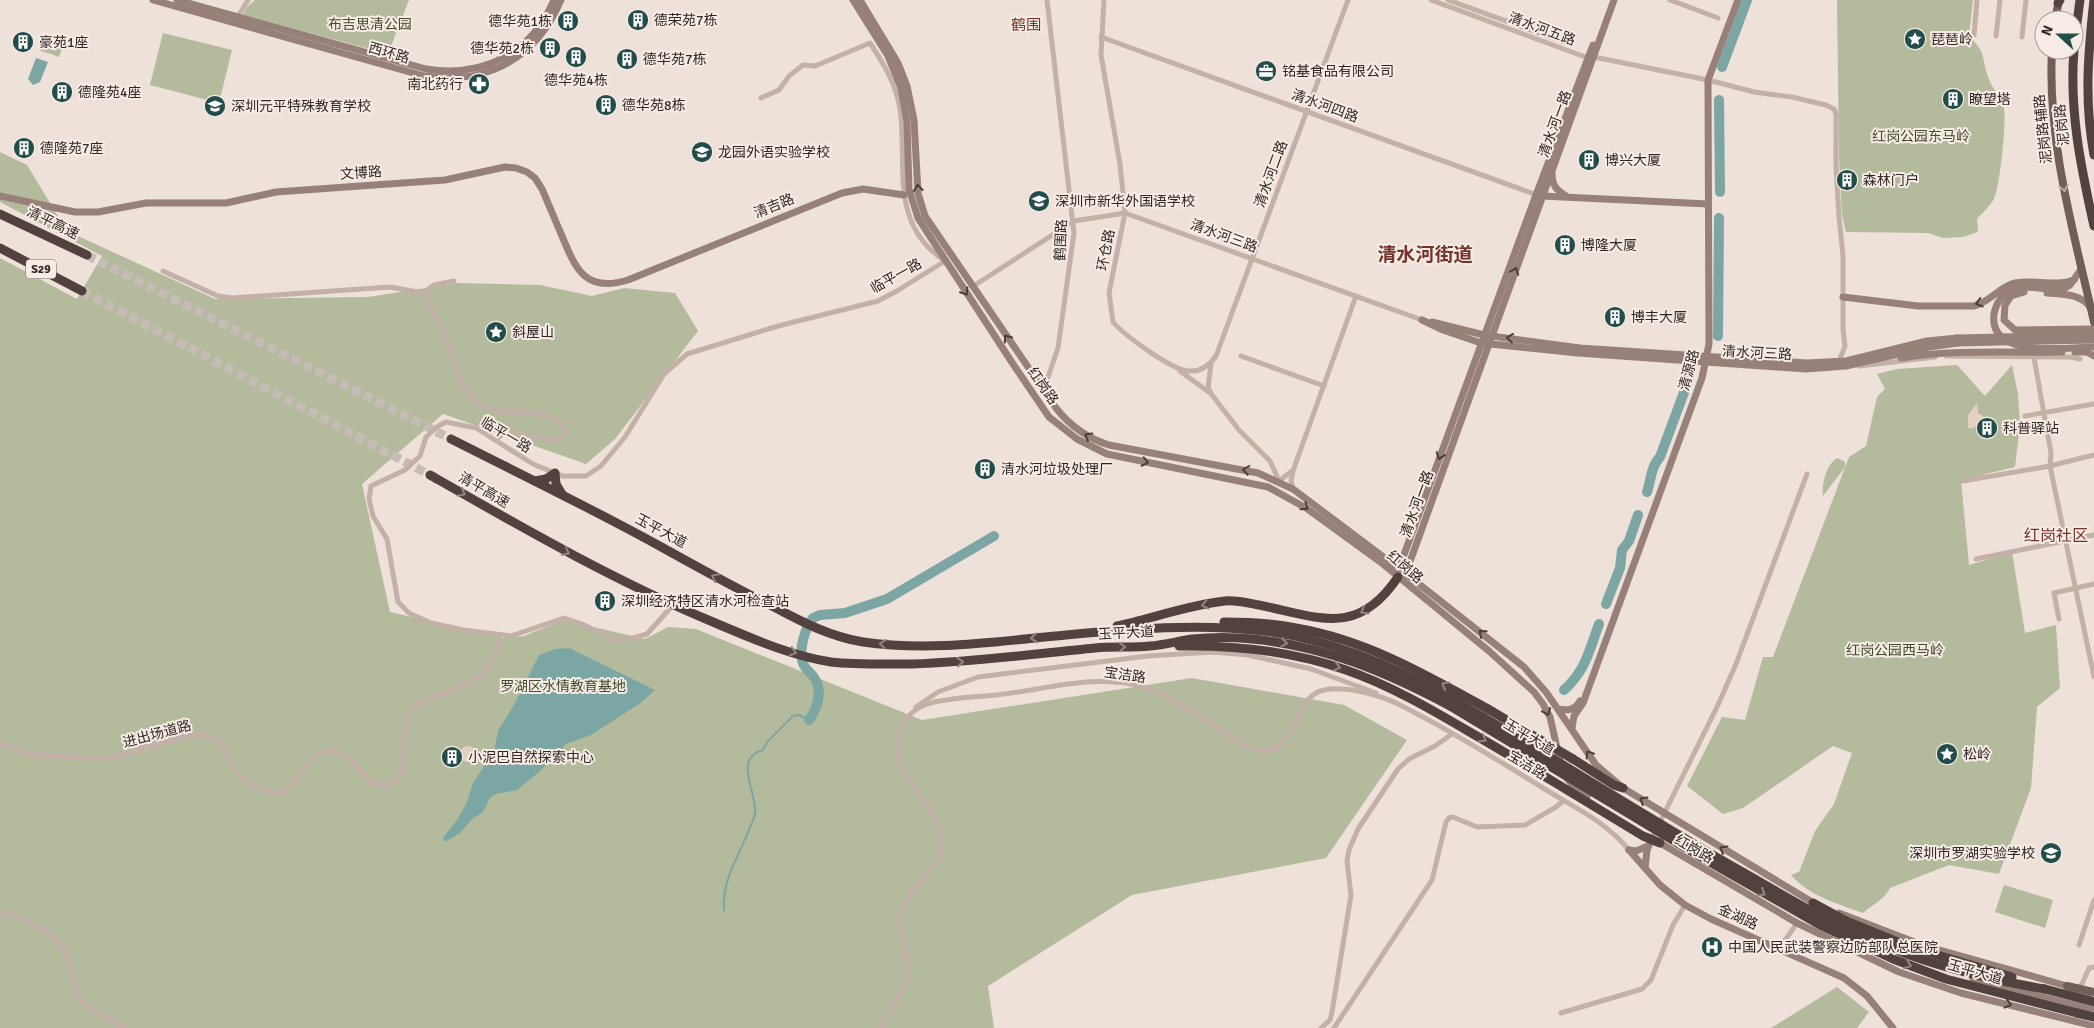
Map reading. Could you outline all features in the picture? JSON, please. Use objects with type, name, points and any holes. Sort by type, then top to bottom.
[{"type":"highway","name":"泥岗路","points":[[2094,0],[2087,64],[2088,122],[2094,155]]},
{"type":"highway","name":"泥岗路","points":[[2074,60],[2074,119],[2078,152],[2094,226]]},
{"type":"highway","points":[[2088,122],[2094,136]]},
{"type":"highway","name":"清平高速","points":[[4,215],[87,255]]},
{"type":"highway","name":"S29","points":[[0,248],[82,291]]},
{"type":"highway","points":[[451,439],[535,481],[546,479],[555,473],[556,484],[563,495]]},
{"type":"highway","name":"清平高速","points":[[430,475],[523,528],[673,605]]},
{"type":"highway","name":"玉平大道","points":[[535,481],[804,623],[841,637],[891,644],[970,645],[1066,635],[1187,627],[1265,631],[1326,644],[1364,657],[1406,674],[1710,862],[1806,918],[1848,939],[1902,963],[1946,978],[2094,1017]]},
{"type":"highway","points":[[1066,635],[1117,626],[1225,601],[1247,603],[1325,619],[1349,618],[1373,606],[1389,590],[1400,572]]},
{"type":"highway","name":"玉平大道","points":[[673,605],[785,650],[828,661],[869,665],[1023,657],[1098,648],[1151,646],[1192,639],[1228,638],[1308,647],[1352,660],[1452,703],[1697,846],[1836,924],[1912,956],[1967,972],[2045,989],[2089,1002]]},
{"type":"highway","points":[[1117,626],[1182,621],[1257,623],[1296,628],[1336,637],[1381,653],[1427,675],[1488,709],[1614,785],[1623,788]]},
{"type":"highway","points":[[1151,646],[1208,645],[1261,650],[1322,662],[1359,675],[1425,706],[1650,841],[1660,844]]},
{"type":"highway","points":[[1813,903],[1846,921],[1910,948],[2004,974],[2045,989]]},
{"type":"main road","name":"西环路","points":[[153,0],[426,69],[458,72],[490,64],[518,48],[541,25],[554,0]]},
{"type":"main road","name":"西环路","points":[[177,0],[424,76],[459,78],[492,70],[522,54],[546,29],[561,0]]},
{"type":"main road","name":"红岗路","points":[[853,0],[888,56],[899,81],[907,122],[909,182],[912,200],[921,223],[1050,417],[1066,432],[1086,445],[1120,457],[1236,479],[1277,490],[1400,572],[1534,692],[1547,711],[1560,764],[1565,775],[1575,788],[1650,841]]},
{"type":"main road","name":"红岗路","points":[[860,0],[898,63],[910,94],[914,120],[917,187],[921,206],[930,226],[1044,389],[1068,421],[1083,434],[1116,447],[1258,473],[1279,481],[1293,489],[1524,667],[1572,728],[1596,765],[1623,788],[1813,903],[1922,945],[2067,986],[2089,1002]]},
{"type":"main road","name":"清水河一路","points":[[1539,195],[1553,167],[1610,0]]},
{"type":"main road","name":"清水河一路","points":[[1400,572],[1539,195],[1614,0]]},
{"type":"main road","name":"清源路","points":[[1558,709],[1568,710],[1577,707],[1581,701],[1699,377],[1709,344],[1707,80],[1736,0]]},
{"type":"main road","name":"泥岗路辅路","points":[[2052,60],[2051,82],[2057,149],[2094,322]]},
{"type":"main road","points":[[1553,167],[1553,185],[1557,191],[1571,198]]},
{"type":"main road","name":"文博路","points":[[0,196],[75,212],[98,212],[146,203],[226,203],[276,192],[445,180],[498,168],[516,168],[527,172],[535,178],[542,189],[572,261],[589,280],[600,284],[614,284],[658,267]]},
{"type":"main road","name":"清吉路","points":[[658,267],[842,193],[863,189],[904,195]]},
{"type":"main road","points":[[1539,195],[1707,204]]},
{"type":"main road","points":[[2082,268],[2070,285],[2061,288],[2011,290],[2002,297],[1996,307],[1994,320],[1997,330],[2008,343],[2022,348],[2094,347]]},
{"type":"main road","points":[[1843,297],[1918,306],[1974,306],[1982,304],[2001,290],[2014,284],[2063,283],[2074,280]]},
{"type":"main road","points":[[2091,309],[2086,302],[2066,294],[2024,292],[2012,296],[2008,300],[2004,316],[2011,327],[2020,331],[2094,329]]},
{"type":"main road","name":"清水河三路","points":[[1422,320],[1488,336],[1580,348],[1806,368],[1838,364],[1927,341],[2094,334]]},
{"type":"main road","name":"清水河三路","points":[[1422,320],[1443,330],[1485,344],[1578,354],[1704,359]]},
{"type":"main road","name":"清水河三路","points":[[1838,364],[1846,366],[1957,340],[2094,340]]},
{"type":"main road","points":[[1873,360],[1959,351],[2017,353],[2083,352],[2094,356]]},
{"type":"main road","name":"清源路","points":[[1572,728],[1574,716],[1584,703],[1702,378],[1704,359]]},
{"type":"main road","points":[[1026,383],[1030,375],[1036,378]]},
{"type":"main road","points":[[1629,850],[1636,852],[1650,841]]},
{"type":"main road","points":[[1645,868],[1650,841]]},
{"type":"main road","name":"红岗路","points":[[1660,844],[1797,923],[1899,972],[1961,993],[2090,1027]]},
{"type":"main road","name":"金湖路","points":[[1629,850],[1660,885],[1685,906],[1844,978],[1867,996],[1893,1028]]},
{"type":"main road","points":[[1961,993],[1967,990],[1973,979],[1975,971],[1972,960]]},
{"type":"main road","points":[[1973,979],[2089,1002],[2094,1010]]},
{"type":"main road","points":[[2067,986],[2094,992]]},
{"type":"street","points":[[237,20],[248,0]]},
{"type":"street","name":"鹤围路","points":[[1044,389],[1058,348],[1073,245],[1074,221],[1047,0]]},
{"type":"street","name":"环仓路","points":[[1104,0],[1101,55],[1120,164],[1124,213],[1109,293],[1113,322],[1120,330],[1168,363],[1188,372],[1204,368],[1211,363]]},
{"type":"street","name":"清水河二路","points":[[1211,363],[1216,356],[1348,0]]},
{"type":"street","name":"清水河五路","points":[[1431,0],[1591,58],[1804,100],[1826,105],[1834,109],[1838,217],[1843,256],[1843,297]]},
{"type":"street","points":[[1448,0],[1564,42]]},
{"type":"street","points":[[1670,0],[1718,18]]},
{"type":"street","points":[[1974,35],[1977,0]]},
{"type":"street","points":[[1996,36],[2000,0]]},
{"type":"street","points":[[2022,37],[2026,0]]},
{"type":"street","name":"清水河四路","points":[[1101,37],[1539,195]]},
{"type":"street","points":[[761,98],[778,90],[789,76],[803,65],[816,66],[870,43],[886,68],[898,100],[902,130],[904,195],[908,216],[933,253],[945,261]]},
{"type":"street","name":"清水河三路","points":[[972,287],[1074,221],[1124,213],[1422,320]]},
{"type":"street","name":"临平一路","points":[[673,605],[647,634],[619,642],[582,624],[564,618],[511,636],[431,623],[409,613],[398,602],[387,539],[373,516],[369,499],[370,486],[405,470],[420,456],[426,437],[438,426],[446,422],[476,428],[533,464],[555,473],[563,476],[586,476],[600,466],[635,423],[664,374],[686,354],[778,326],[878,301],[945,261]]},
{"type":"street","points":[[163,271],[210,292],[232,298],[390,287],[423,293],[434,285],[454,280]]},
{"type":"street","points":[[423,293],[446,339],[469,395],[479,404],[492,410],[545,415],[556,419],[567,431],[562,438],[556,441],[506,431],[496,440]]},
{"type":"street","points":[[1293,489],[1291,480],[1294,468],[1356,296]]},
{"type":"street","points":[[1838,364],[1845,346],[1843,297]]},
{"type":"street","points":[[1240,356],[1324,386]]},
{"type":"street","points":[[1846,366],[1947,356],[2071,357],[2080,359]]},
{"type":"street","points":[[2034,358],[2045,412],[2051,453],[2050,466],[2094,677]]},
{"type":"street","points":[[1168,363],[1212,394]]},
{"type":"street","points":[[1211,363],[1208,388],[1239,430],[1270,461],[1279,481],[1290,474],[1294,468]]},
{"type":"street","points":[[2025,416],[2094,404]]},
{"type":"street","points":[[1962,481],[2050,466],[2094,455]]},
{"type":"street","points":[[1650,841],[1717,708],[1736,664],[1807,474]]},
{"type":"street","points":[[1976,559],[2094,535]]},
{"type":"street","points":[[2059,619],[2054,593],[2094,584]]},
{"type":"street","name":"进出场道路","points":[[0,743],[28,754],[98,759],[115,758],[194,734],[206,735],[218,740],[234,770],[246,781],[275,793],[286,790],[314,756],[325,751],[340,752],[351,758],[369,781],[380,786],[392,783],[399,776],[404,755],[406,722],[412,709],[422,701],[474,681],[492,664],[499,648],[500,635]]},
{"type":"street","points":[[880,1028],[901,989],[907,972],[907,958],[900,924],[902,908],[909,895],[934,868],[940,850],[940,834],[935,819],[906,775],[899,760],[900,733],[909,714],[924,701],[938,692],[978,677],[1140,657],[1194,653],[1248,655],[1302,667],[1336,677],[1387,698]]},
{"type":"street","name":"宝洁路","points":[[909,714],[924,705],[935,702],[1018,693],[1078,683],[1115,683],[1147,688],[1182,706],[1246,746],[1263,750],[1276,747],[1286,740],[1306,703],[1318,692],[1336,689],[1362,692],[1387,698],[1452,734],[1607,828],[1629,850]]},
{"type":"street","points":[[1321,1028],[1330,1020],[1332,1012],[1351,896],[1347,861],[1349,850],[1358,829],[1402,765],[1452,734]]},
{"type":"street","points":[[1334,1028],[1432,880],[1446,822],[1449,818],[1453,817],[1477,827],[1525,825],[1563,801]]},
{"type":"street","points":[[2079,945],[2094,900]]},
{"type":"street","points":[[1561,1013],[1642,989],[1647,985],[1651,980],[1673,925],[1685,906]]},
{"type":"street","points":[[0,913],[16,915],[58,942],[66,953],[78,995],[84,1003],[94,1011],[126,1028]]},
{"type":"street","points":[[1779,949],[1797,923]]},
{"type":"street","points":[[2076,988],[2081,986],[2085,973],[2089,968],[2094,966]]},
{"type":"green space","name":"布吉思清公园","points":[[255,0],[409,0],[388,54],[243,15],[246,8]]},
{"type":"green space","name":"红岗公园东马岭","points":[[1837,0],[1973,0],[1969,36],[1979,47],[1983,55],[1989,81],[2003,104],[2005,122],[1999,181],[1994,199],[1977,219],[1978,232],[1963,237],[1943,238],[1928,233],[1846,232],[1842,215],[1839,158]]},
{"type":"green space","points":[[163,33],[232,50],[219,103],[150,85]]},
{"type":"green space","points":[[43,38],[63,46],[59,57],[39,50]]},
{"type":"green space","name":"罗湖区水情教育基地","points":[[0,152],[27,165],[67,231],[215,299],[368,297],[458,283],[540,285],[592,296],[624,288],[675,293],[698,331],[615,439],[586,464],[443,414],[362,484],[390,612],[503,638],[524,636],[563,620],[645,639],[668,627],[696,629],[922,720],[1192,678],[1344,705],[1407,740],[1326,858],[1132,895],[988,986],[994,1028],[0,1028],[0,258],[77,299],[102,256],[0,202]]},
{"type":"green space","name":"红岗公园西马岭","points":[[1957,365],[1985,396],[2012,365],[2018,394],[2020,424],[2015,467],[1961,480],[1969,565],[2012,552],[2025,633],[2056,625],[2060,688],[2037,707],[2031,788],[1999,874],[1949,865],[1890,888],[1881,899],[1863,913],[1815,894],[1798,883],[1791,875],[1799,872],[1815,831],[1834,804],[1852,753],[1833,746],[1743,808],[1723,814],[1687,786],[1722,717],[1745,720],[1763,657],[1773,657],[1849,457],[1866,446],[1877,397],[1885,389],[1877,374],[1897,369]]},
{"type":"green space","points":[[1838,458],[1845,462],[1845,467],[1823,496],[1826,474],[1834,460]]},
{"type":"green space","points":[[2004,885],[2053,900],[2045,928],[1995,912]]},
{"type":"green space","points":[[1837,987],[1869,1012],[1857,1028],[1771,1028]]},
{"type":"shaded area","points":[[1977,403],[1978,413],[1986,418],[1973,428],[1968,428],[1968,415]]},
{"type":"shaded area","points":[[468,746],[474,748],[476,754],[474,760],[468,762],[462,760],[460,754],[462,748]]},
{"type":"water","points":[[36,58],[48,62],[40,82],[33,85],[28,79]]},
{"type":"water","points":[[569,648],[655,690],[639,704],[591,735],[566,744],[539,772],[517,790],[496,794],[490,798],[483,812],[472,819],[460,833],[445,842],[443,838],[457,820],[467,802],[473,783],[494,751],[498,731],[515,703],[539,655],[555,649]]},
{"type":"waterway","points":[[1722,67],[1747,0]]},
{"type":"waterway","points":[[1719,100],[1720,192]]},
{"type":"waterway","points":[[1718,336],[1719,218]]},
{"type":"waterway","points":[[1647,492],[1653,469],[1660,457],[1689,379]]},
{"type":"waterway","points":[[1606,604],[1620,568],[1622,550],[1629,541],[1638,515]]},
{"type":"waterway","points":[[809,720],[817,706],[819,689],[814,677],[804,665],[801,652],[805,633],[813,618],[820,615],[845,613],[887,599],[994,536]]},
{"type":"waterway","points":[[1564,690],[1582,667],[1599,624]]},
{"type":"waterway","points":[[724,911],[725,889],[728,879],[755,814],[755,806],[748,778],[749,761],[754,754],[763,750],[767,742],[793,716],[799,715],[809,720]]},
{"type":"tunnel","points":[[87,255],[451,439]]},
{"type":"tunnel","points":[[82,291],[430,475]]},
{"type":"place","name":"德荣苑7栋","points":[[638,20]]},
{"type":"place","name":"德华苑1栋","points":[[568,21]]},
{"type":"place","name":"琵琶岭","points":[[1915,39]]},
{"type":"place","name":"豪苑1座","points":[[23,42]]},
{"type":"place","name":"德华苑2栋","points":[[550,48]]},
{"type":"place","name":"德华苑4栋","points":[[576,57]]},
{"type":"place","name":"德华苑7栋","points":[[627,59]]},
{"type":"place","name":"铭基食品有限公司","points":[[1266,71]]},
{"type":"place","name":"南北药行","points":[[479,84]]},
{"type":"place","name":"德隆苑4座","points":[[62,92]]},
{"type":"place","name":"瞭望塔","points":[[1953,99]]},
{"type":"place","name":"德华苑8栋","points":[[606,105]]},
{"type":"place","name":"深圳元平特殊教育学校","points":[[215,106]]},
{"type":"place","name":"德隆苑7座","points":[[24,148]]},
{"type":"place","name":"龙园外语实验学校","points":[[702,152]]},
{"type":"place","name":"博兴大厦","points":[[1589,160]]},
{"type":"place","name":"森林门户","points":[[1847,180]]},
{"type":"place","name":"深圳市新华外国语学校","points":[[1039,201]]},
{"type":"place","name":"博隆大厦","points":[[1565,245]]},
{"type":"place","name":"博丰大厦","points":[[1615,317]]},
{"type":"place","name":"斜屋山","points":[[496,332]]},
{"type":"place","name":"科普驿站","points":[[1987,428]]},
{"type":"place","name":"清水河垃圾处理厂","points":[[985,469]]},
{"type":"place","name":"深圳经济特区清水河检查站","points":[[605,601]]},
{"type":"place","name":"松岭","points":[[1947,754]]},
{"type":"place","name":"小泥巴自然探索中心","points":[[452,757]]},
{"type":"place","name":"深圳市罗湖实验学校","points":[[2051,853]]},
{"type":"place","name":"中国人民武装警察边防部队总医院","points":[[1712,947]]},
{"type":"district","name":"鹤围","points":[[1026,25]]},
{"type":"district","name":"清水河街道","points":[[1425,255]]},
{"type":"district","name":"红岗社区","points":[[2056,536]]}]
